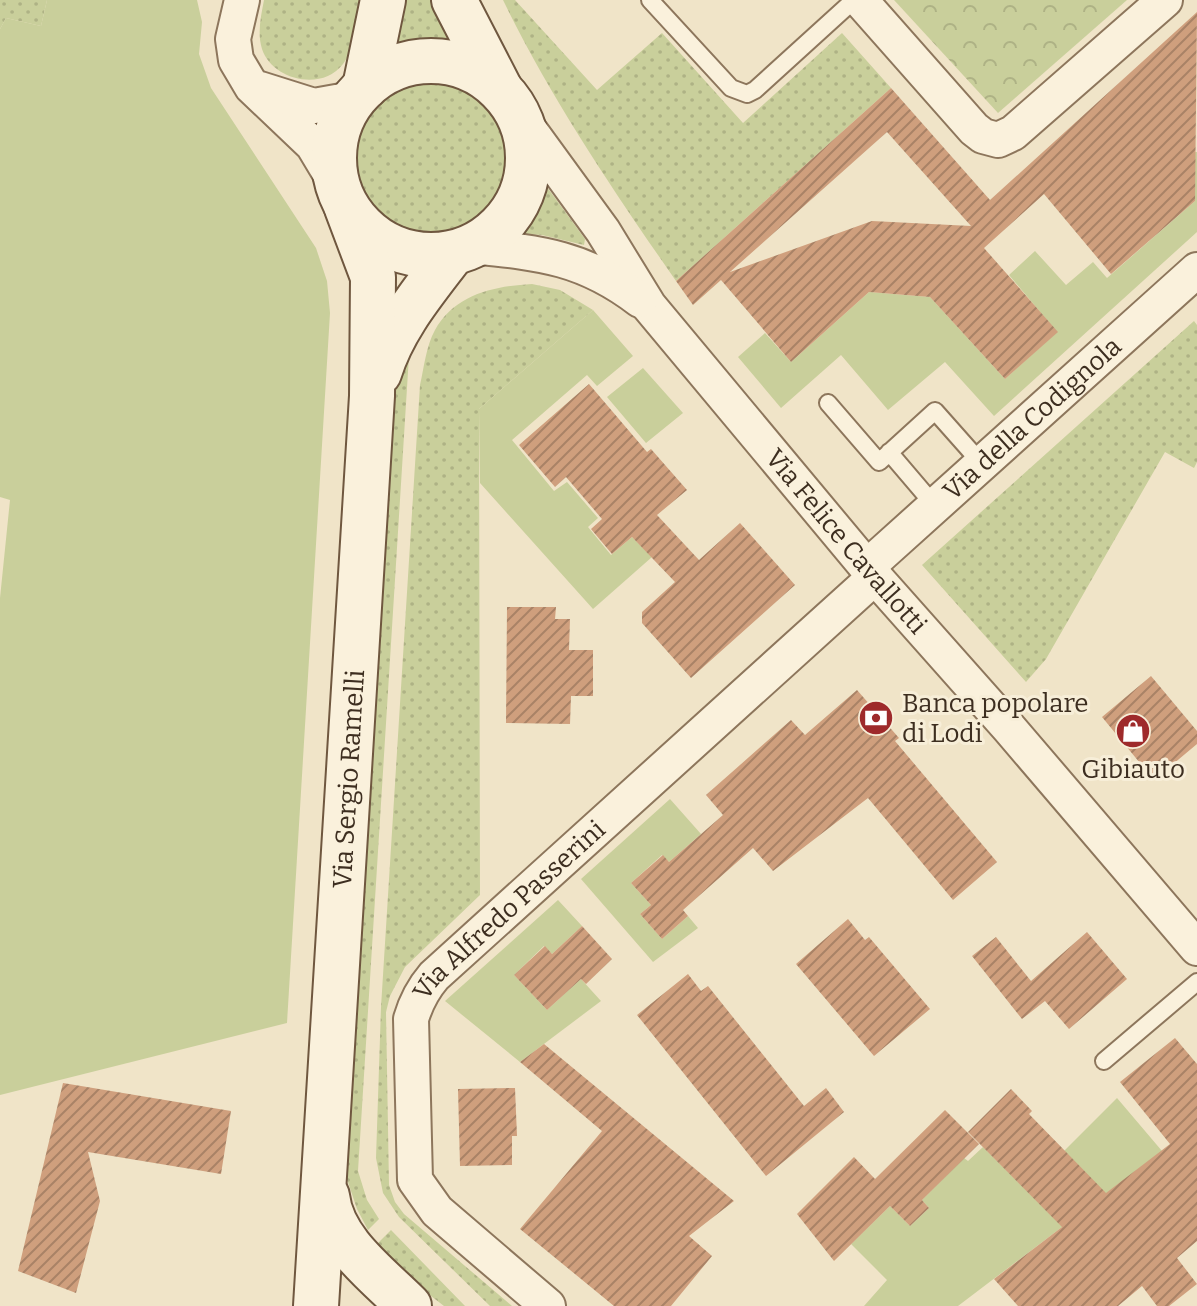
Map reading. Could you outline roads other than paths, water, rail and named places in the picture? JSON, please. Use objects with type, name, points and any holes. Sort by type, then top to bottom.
[{"type":"street","points":[[242,0],[233,39],[236,60],[252,87],[313,145],[342,196],[371,235],[401,251],[422,256],[462,250],[541,253],[564,259],[607,278],[649,306]]},
{"type":"street","points":[[342,196],[334,165],[335,145],[341,121],[359,93],[383,0]]},
{"type":"street","name":"Via Felice Cavallotti","points":[[454,0],[526,135],[528,152],[528,173],[519,201],[495,232],[462,250]]},
{"type":"street","points":[[857,0],[974,129],[983,136],[998,140],[1013,133],[1165,0]]},
{"type":"street","name":"Via Felice Cavallotti","points":[[359,93],[384,72],[407,64],[430,61],[462,66],[483,75],[510,103],[603,231],[649,306],[871,572],[1197,948]]},
{"type":"street","points":[[252,87],[314,106],[359,93]]},
{"type":"street","name":"Via Sergio Ramelli","points":[[316,1306],[372,396],[373,277],[342,196]]},
{"type":"street","name":"Via Sergio Ramelli","points":[[372,396],[393,337],[462,250]]},
{"type":"street","name":"Via della Codignola","points":[[871,572],[935,506],[1194,279]]},
{"type":"street","name":"Via Alfredo Passerini","points":[[548,1306],[437,1211],[415,1180],[411,1019],[415,1003],[434,976],[871,572]]},
{"type":"street","name":"Via Sergio Ramelli","points":[[326,1161],[327,1199],[337,1229],[409,1306]]},
{"type":"lane","points":[[650,0],[731,88],[747,94],[857,0]]},
{"type":"lane","points":[[828,403],[879,462],[935,411],[982,464]]},
{"type":"lane","points":[[889,452],[935,506]]},
{"type":"lane","points":[[1104,1061],[1197,982]]},
{"type":"place","name":"Banca popolare di Lodi","points":[[876,718]]},
{"type":"place","name":"Gibiauto","points":[[1133,731]]}]
